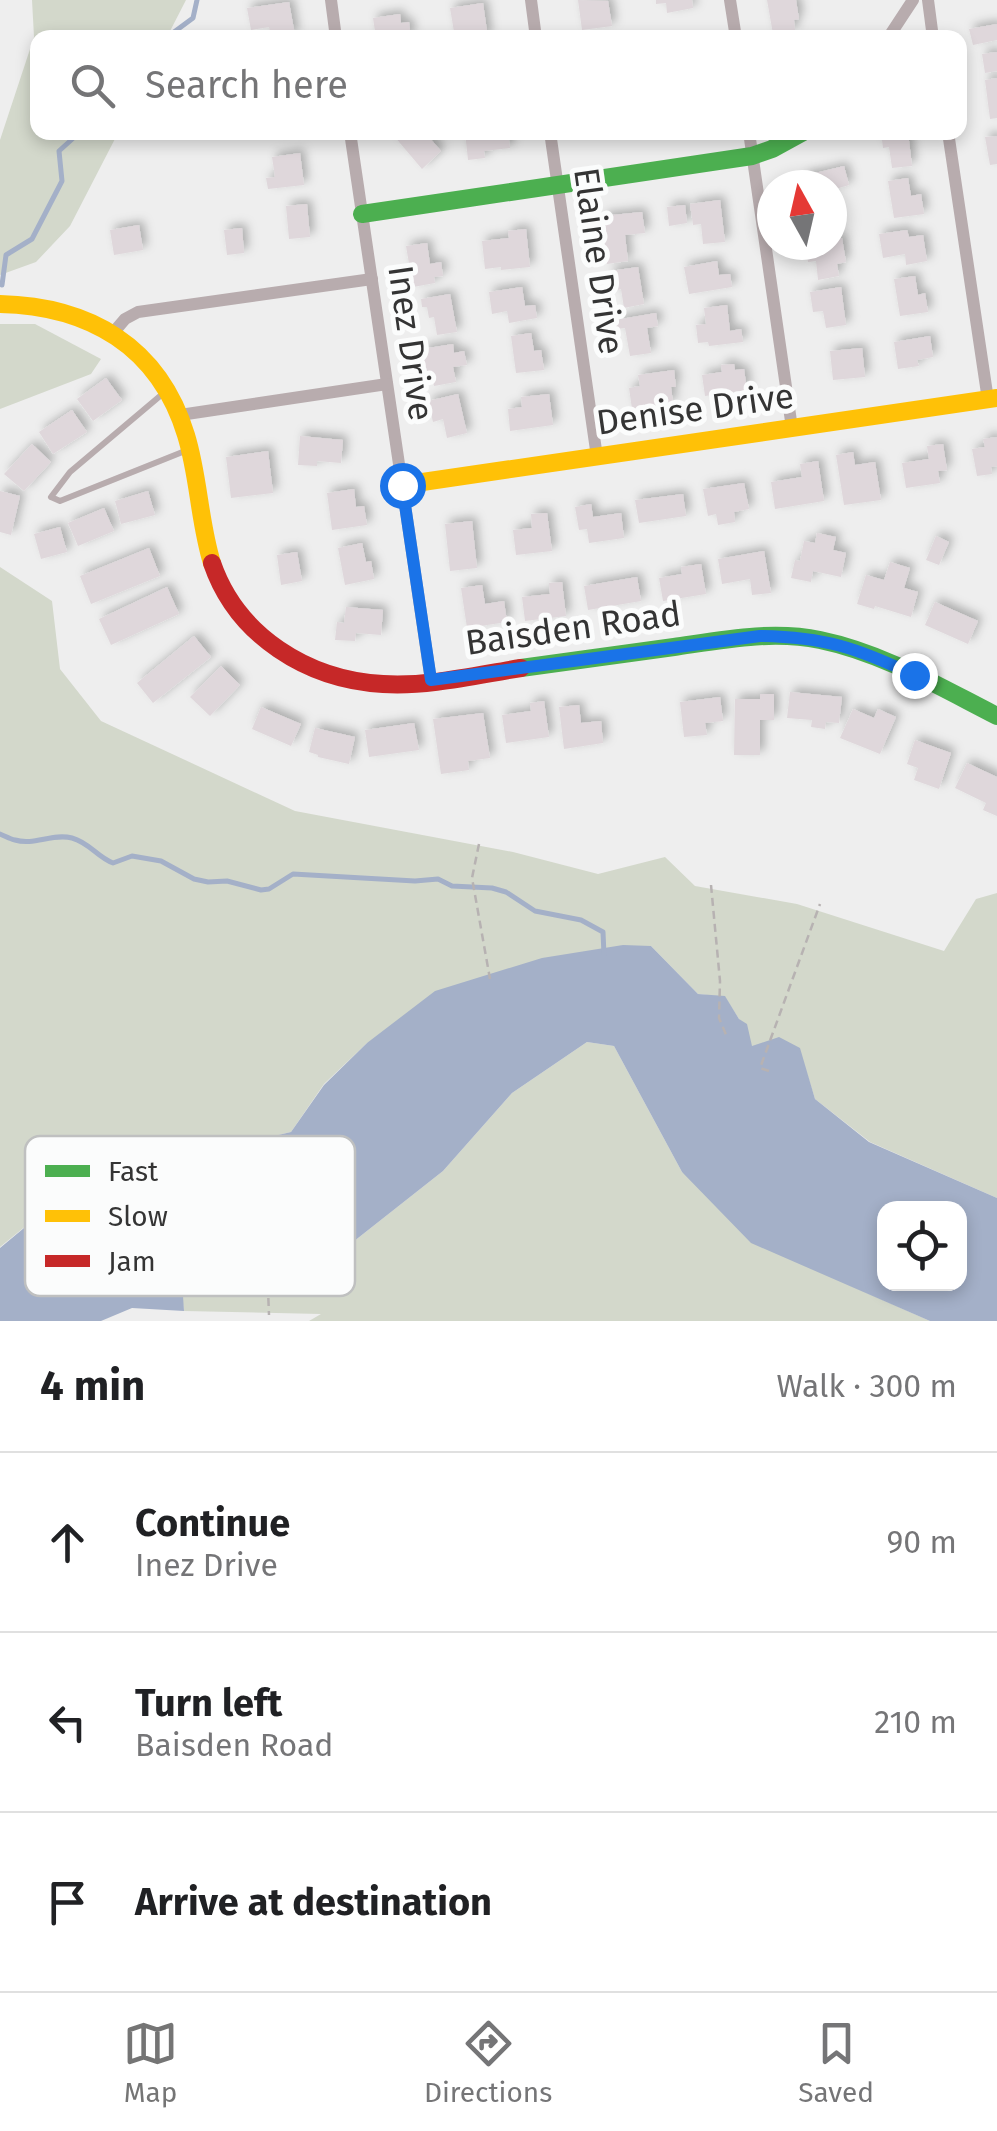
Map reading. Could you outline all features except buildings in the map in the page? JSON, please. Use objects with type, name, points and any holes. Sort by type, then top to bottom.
[{"type":"street","points":[[331,0],[335,30]]},
{"type":"street","points":[[531,0],[535,30]]},
{"type":"street","points":[[730,0],[735,30]]},
{"type":"street","points":[[893,30],[912,0]]},
{"type":"street","points":[[928,0],[932,30]]},
{"type":"street","name":"Inez Drive","points":[[351,140],[431,680]]},
{"type":"street","name":"Elaine Drive","points":[[551,140],[597,457]]},
{"type":"street","points":[[749,140],[792,428]]},
{"type":"street","points":[[362,214],[752,156],[788,140]]},
{"type":"street","points":[[949,140],[992,399]]},
{"type":"street","points":[[114,333],[125,319],[138,312],[372,279]]},
{"type":"street","name":"Baisden Road","points":[[0,304],[36,304],[82,317],[114,333],[143,358],[180,415],[190,448],[204,540],[215,574],[242,618],[282,654],[325,675],[383,685],[729,639],[793,636],[869,654],[997,716]]},
{"type":"street","points":[[180,415],[388,384]]},
{"type":"street","name":"Denise Drive","points":[[402,485],[992,399]]},
{"type":"lane","points":[[167,390],[70,472],[50,497],[60,501],[190,448]]},
{"type":"path","points":[[479,844],[472,878],[490,979]]},
{"type":"path","points":[[711,885],[720,981],[719,1018],[727,1037]]},
{"type":"path","points":[[769,1071],[760,1068],[820,904]]},
{"type":"path","points":[[268,1296],[269,1315]]},
{"type":"shaded area","points":[[32,0],[186,0],[171,30],[34,30]]},
{"type":"shaded area","points":[[30,49],[30,140],[114,140],[70,226],[36,262],[0,275],[0,140]]},
{"type":"shaded area","points":[[0,324],[35,324],[101,359],[91,374],[0,409]]},
{"type":"shaded area","points":[[0,567],[52,601],[60,669],[101,721],[295,811],[513,852],[598,874],[665,857],[695,886],[797,904],[944,951],[976,899],[997,893],[997,1198],[870,1142],[815,1099],[799,1048],[752,1047],[725,997],[698,994],[651,946],[367,1043],[324,1084],[291,1132],[274,1136],[25,1136],[25,1227],[0,1247]]},
{"type":"shaded area","points":[[587,1042],[614,1046],[682,1172],[849,1285],[930,1321],[309,1321],[321,1314],[184,1311],[182,1296],[355,1296],[355,1240],[443,1171],[512,1093]]},
{"type":"water","points":[[623,945],[651,946],[698,994],[725,996],[739,1019],[747,1024],[752,1046],[779,1037],[800,1048],[815,1099],[869,1142],[997,1198],[997,1321],[930,1321],[751,1243],[682,1172],[614,1046],[587,1042],[512,1093],[443,1171],[355,1240],[355,1136],[274,1136],[291,1132],[324,1085],[367,1043],[435,991],[542,958]]},
{"type":"water","points":[[25,1227],[25,1296],[183,1296],[184,1311],[132,1308],[101,1321],[0,1321],[0,1248]]},
{"type":"waterway","points":[[177,30],[193,18],[197,0]]},
{"type":"waterway","points":[[2,285],[6,255],[32,239],[62,181],[59,151],[71,140]]},
{"type":"waterway","points":[[0,834],[22,841],[72,838],[113,863],[132,856],[161,861],[194,879],[227,881],[261,890],[293,874],[438,879],[452,886],[492,888],[506,892],[535,911],[581,920],[603,932],[604,955]]},
{"type":"traffic: fast","points":[[362,214],[752,156],[788,140]]},
{"type":"traffic: fast","points":[[521,668],[729,639],[802,637],[889,662],[997,716]]},
{"type":"traffic: slow","points":[[0,304],[63,313],[91,323],[139,355],[158,377],[186,435],[212,563]]},
{"type":"traffic: slow","points":[[402,485],[997,398]]},
{"type":"traffic: jam","points":[[212,563],[223,589],[257,632],[279,649],[328,674],[355,681],[417,684],[521,668]]},
{"type":"route","points":[[402,485],[431,680],[760,636],[793,636],[847,646],[914,675]]}]
